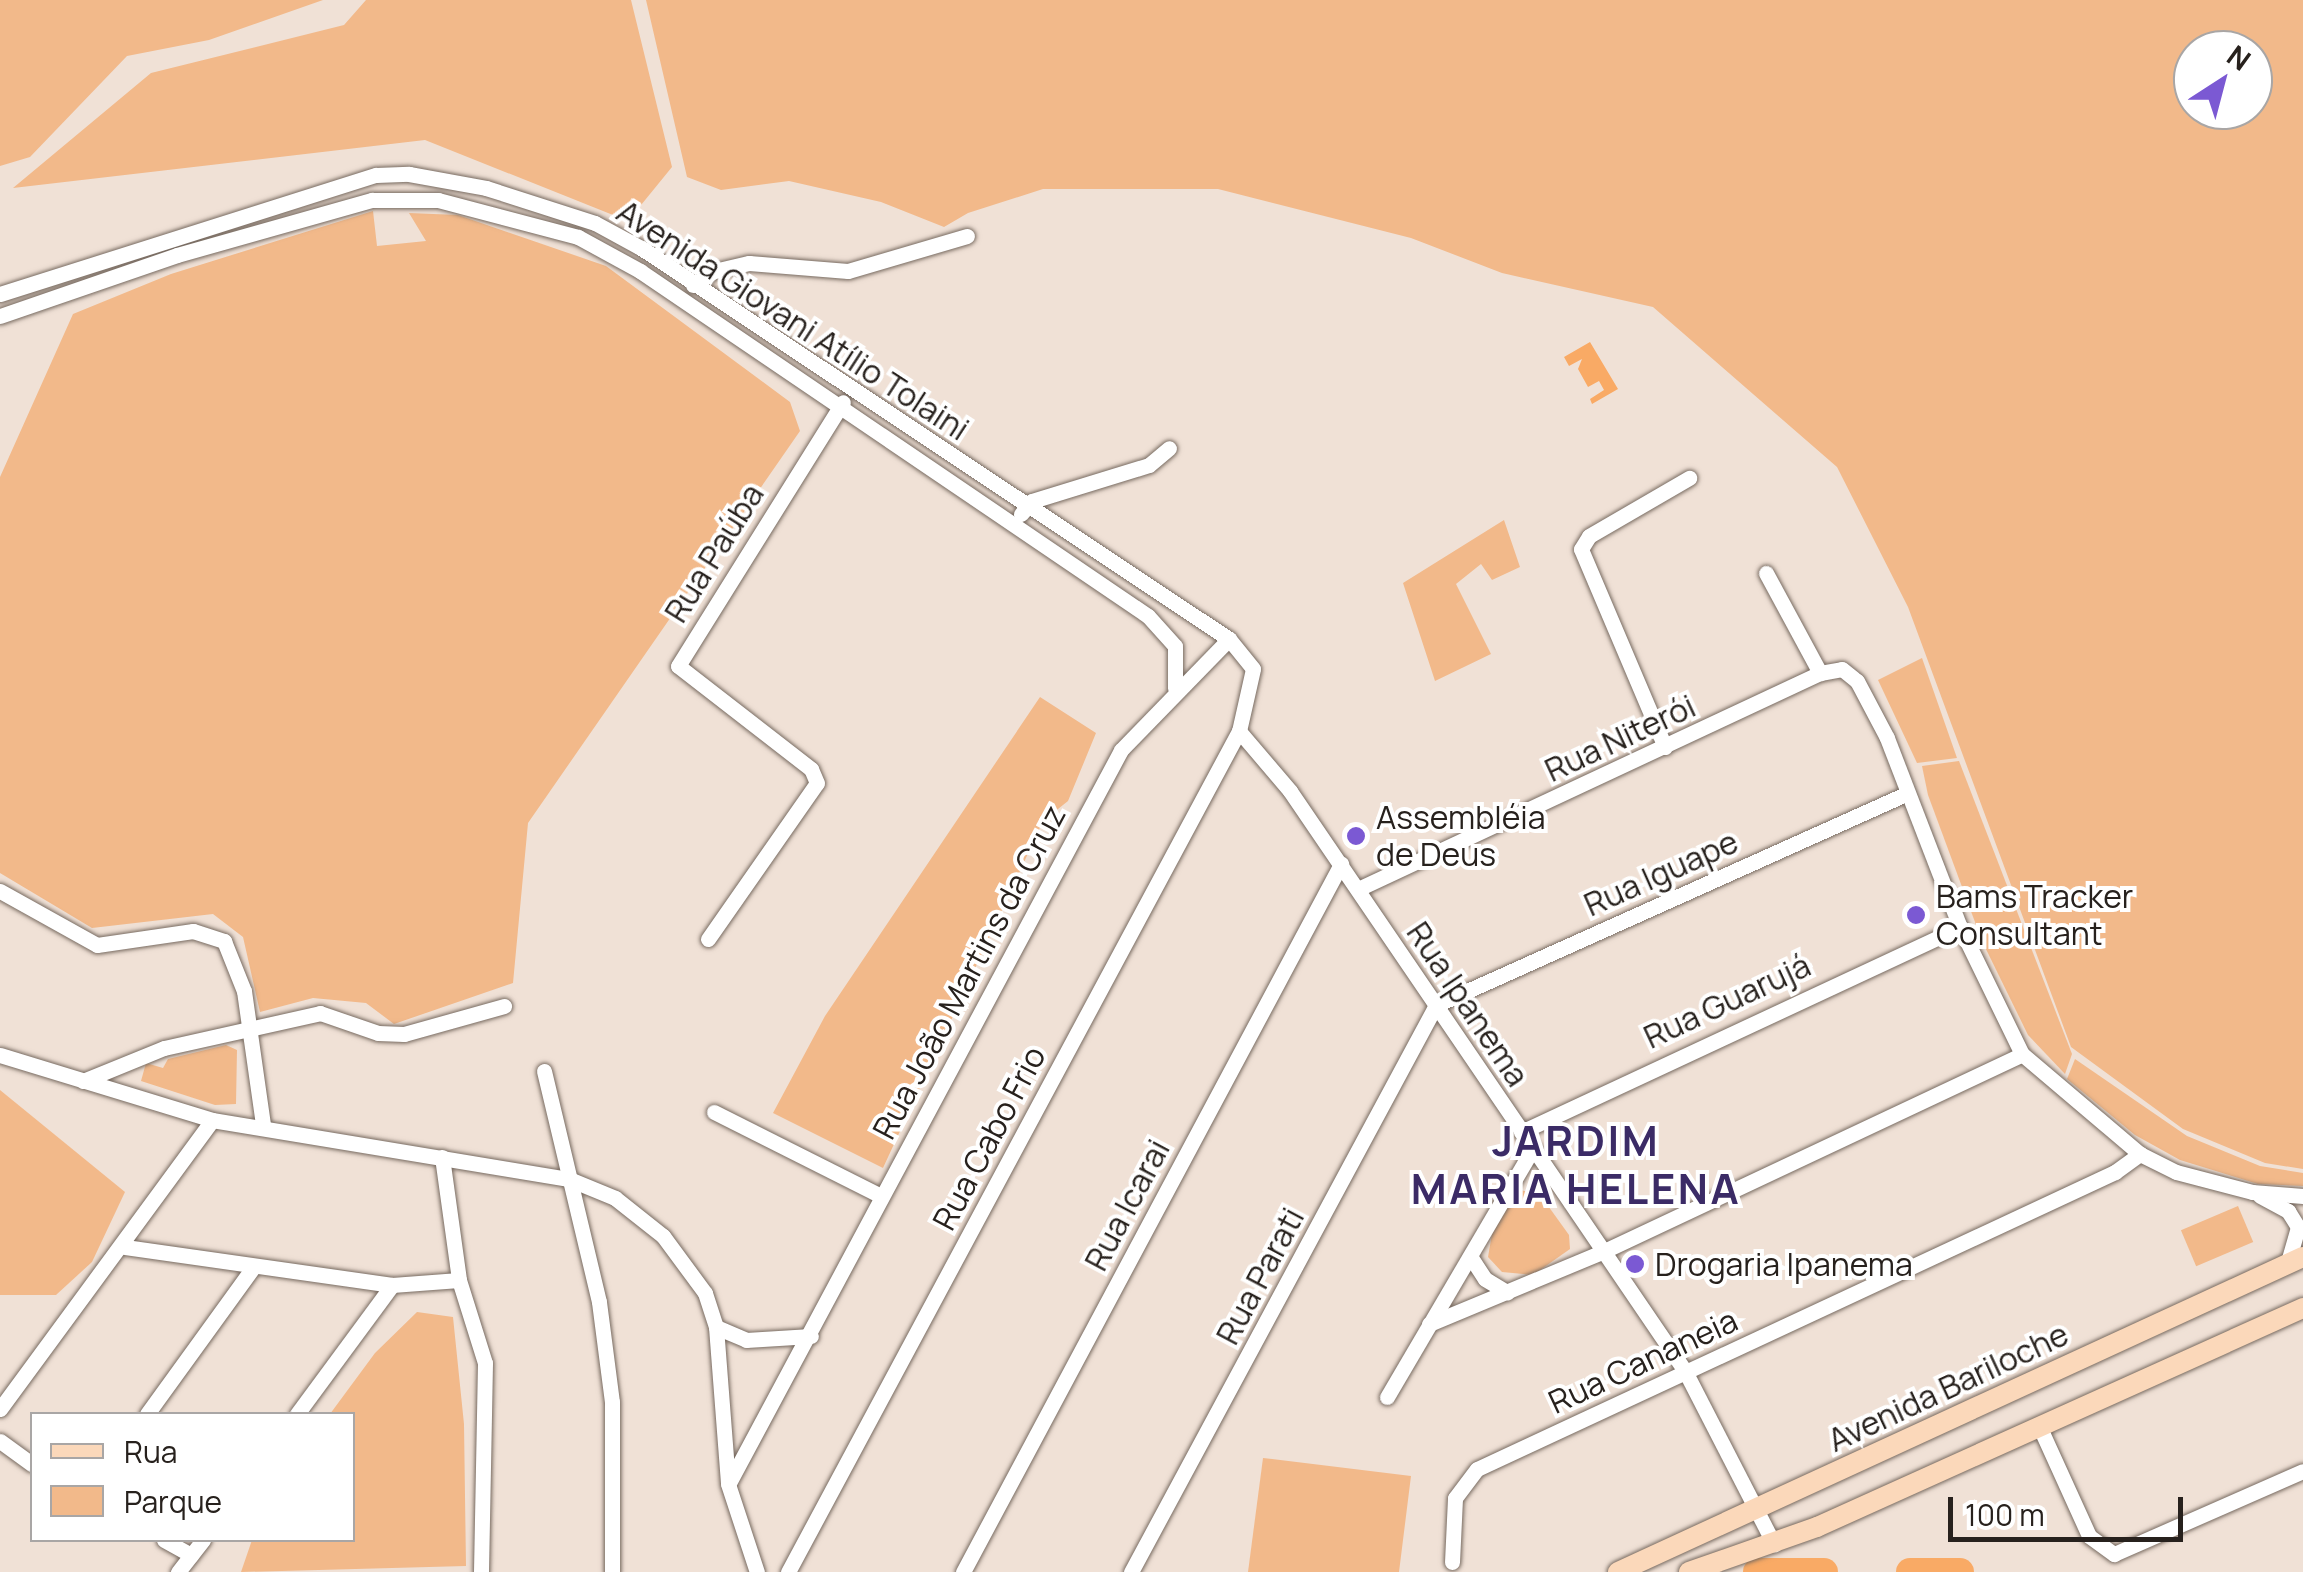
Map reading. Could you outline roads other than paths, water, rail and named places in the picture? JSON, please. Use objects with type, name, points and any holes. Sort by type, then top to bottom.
[{"type":"main road","name":"Avenida Bariloche","points":[[1618,1572],[2296,1260]]},
{"type":"main road","points":[[1690,1572],[1774,1544],[2040,1430],[2303,1308]]},
{"type":"street","name":"Avenida Giovani Atílio Tolaini","points":[[0,294],[326,188],[409,174],[486,188],[595,223],[1244,650]]},
{"type":"street","name":"Avenida Giovani Atílio Tolaini","points":[[0,316],[336,209],[400,197],[438,200],[605,249],[1014,524],[1166,632],[1178,660],[1175,688]]},
{"type":"street","points":[[693,285],[714,270],[749,263],[848,270],[967,236]]},
{"type":"street","points":[[840,408],[851,390]]},
{"type":"street","name":"Rua Paúba","points":[[708,938],[817,783],[811,770],[678,666],[840,408]]},
{"type":"street","points":[[1014,524],[1026,507],[1134,472],[1170,448]]},
{"type":"street","points":[[1664,746],[1583,558],[1589,536],[1689,478]]},
{"type":"street","points":[[1766,574],[1820,673]]},
{"type":"street","name":"Rua João Martins da Cruz","points":[[728,1484],[811,1336],[1088,805],[1121,750],[1175,688],[1229,640]]},
{"type":"street","points":[[1239,731],[1253,684],[1244,650]]},
{"type":"street","name":"Rua João Martins da Cruz","points":[[1210,657],[1244,650]]},
{"type":"street","name":"Rua Niterói","points":[[1358,890],[1833,668],[1850,673],[1908,793]]},
{"type":"street","name":"Rua Ipanema","points":[[1239,731],[1340,864],[1685,1371],[1774,1544]]},
{"type":"street","name":"Rua Cabo Frio","points":[[788,1572],[1239,731]]},
{"type":"street","points":[[1908,793],[1960,927],[2022,1054],[2140,1154],[2176,1172],[2252,1192],[2303,1196]]},
{"type":"street","name":"Rua Iguape","points":[[1436,1005],[1908,793]]},
{"type":"street","name":"Rua Icarai","points":[[963,1572],[1340,864]]},
{"type":"street","points":[[0,891],[63,932],[97,945],[194,931],[215,935],[232,952],[264,1125]]},
{"type":"street","name":"Rua Guarujá","points":[[1522,1132],[1960,927]]},
{"type":"street","name":"Rua Parati","points":[[1131,1572],[1436,1005]]},
{"type":"street","points":[[83,1081],[164,1048],[334,1013],[378,1033],[404,1034],[504,1006]]},
{"type":"street","points":[[1429,1324],[1602,1252],[2022,1054]]},
{"type":"street","points":[[0,1055],[212,1120],[264,1125],[570,1179],[615,1198],[663,1236],[706,1293],[716,1327],[728,1484],[757,1572]]},
{"type":"street","points":[[544,1071],[599,1302],[612,1402],[612,1572]]},
{"type":"street","points":[[714,1112],[882,1196]]},
{"type":"street","points":[[0,1409],[124,1247],[212,1120]]},
{"type":"street","points":[[1386,1397],[1532,1150]]},
{"type":"street","name":"Rua Cananeia","points":[[1452,1562],[1455,1498],[1463,1480],[1685,1371],[2066,1195],[2140,1154]]},
{"type":"street","points":[[442,1157],[459,1280],[485,1363],[481,1572]]},
{"type":"street","points":[[2252,1192],[2295,1219],[2296,1260]]},
{"type":"street","points":[[124,1247],[252,1269],[392,1285],[459,1280]]},
{"type":"street","points":[[1470,1256],[1486,1279],[1507,1292]]},
{"type":"street","points":[[148,1412],[252,1269]]},
{"type":"street","points":[[299,1412],[392,1285]]},
{"type":"street","points":[[716,1327],[746,1340],[811,1336]]},
{"type":"street","points":[[2040,1430],[2089,1536],[2114,1554],[2303,1471]]},
{"type":"street","points":[[0,1441],[30,1463]]},
{"type":"street","points":[[168,1542],[191,1555]]},
{"type":"street","points":[[178,1572],[201,1542]]},
{"type":"waterway","points":[[1757,1572],[1824,1572]]},
{"type":"waterway","points":[[1910,1572],[1960,1572]]},
{"type":"place","name":"Assembléia de Deus","points":[[1356,836]]},
{"type":"place","name":"Bams Tracker Consultant","points":[[1916,915]]},
{"type":"place","name":"Drogaria Ipanema","points":[[1635,1264]]},
{"type":"district","name":"JARDIM MARIA HELENA","points":[[1576,1164]]}]
